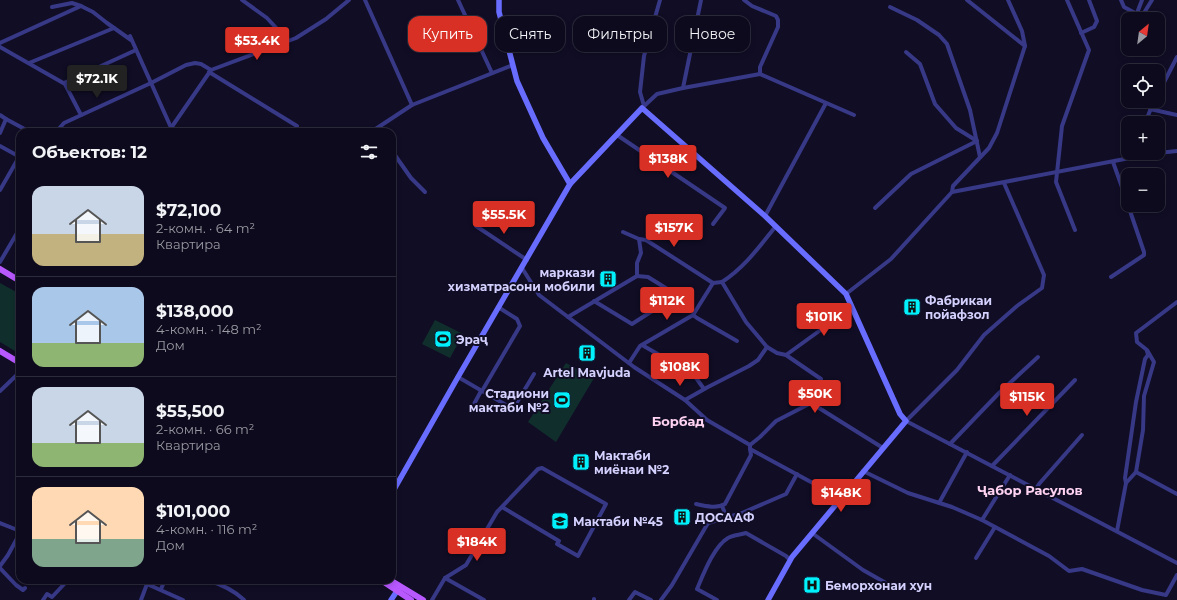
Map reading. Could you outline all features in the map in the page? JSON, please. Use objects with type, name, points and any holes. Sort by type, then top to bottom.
[{"type":"main road","points":[[0,269],[16,279]]},
{"type":"main road","points":[[0,351],[16,361]]},
{"type":"main road","points":[[389,584],[423,600]]},
{"type":"main road","points":[[394,584],[411,600]]},
{"type":"street","points":[[242,0],[267,18],[279,31],[283,43]]},
{"type":"street","points":[[173,128],[210,71],[296,38],[326,19],[349,0]]},
{"type":"street","points":[[365,0],[412,105]]},
{"type":"street","points":[[458,0],[492,73]]},
{"type":"street","points":[[499,0],[499,12],[517,81],[543,138],[570,184]]},
{"type":"street","points":[[660,0],[644,56],[640,92],[643,107],[776,226],[846,294],[900,414],[906,421],[1177,563]]},
{"type":"street","points":[[683,88],[701,0]]},
{"type":"street","points":[[744,0],[752,6],[776,16],[778,20],[778,27],[760,67],[760,74]]},
{"type":"street","points":[[967,0],[1025,46]]},
{"type":"street","points":[[846,294],[891,259],[952,192],[953,186],[989,148],[997,133],[1025,46],[1022,31],[1008,0]]},
{"type":"street","points":[[1067,0],[1080,33],[1089,50],[1062,126],[1056,182],[1075,230]]},
{"type":"street","points":[[1080,33],[1094,27],[1097,21],[1089,0]]},
{"type":"street","points":[[1121,0],[1124,7],[1133,12]]},
{"type":"street","points":[[1138,12],[1142,0]]},
{"type":"street","points":[[1144,12],[1152,0]]},
{"type":"street","points":[[52,7],[72,3],[81,6],[93,12],[114,28],[131,38],[171,128]]},
{"type":"street","points":[[0,43],[81,6]]},
{"type":"street","points":[[890,6],[917,20],[939,35],[947,44],[970,110],[980,157]]},
{"type":"street","points":[[29,63],[114,28]]},
{"type":"street","points":[[0,47],[64,83],[81,115]]},
{"type":"street","points":[[64,83],[136,50]]},
{"type":"street","points":[[906,52],[920,64],[935,104],[956,128],[977,141]]},
{"type":"street","points":[[1165,80],[1177,57]]},
{"type":"street","points":[[60,128],[64,123],[151,83],[186,65],[194,63],[200,64],[297,126]]},
{"type":"street","points":[[380,128],[412,105],[513,65]]},
{"type":"street","points":[[396,486],[570,184],[657,94],[760,74],[854,115]]},
{"type":"street","points":[[765,216],[826,104]]},
{"type":"street","points":[[1148,116],[1150,109],[1177,115]]},
{"type":"street","points":[[0,115],[23,128]]},
{"type":"street","points":[[0,133],[6,118]]},
{"type":"street","points":[[617,135],[725,208],[713,224]]},
{"type":"street","points":[[875,208],[911,174],[977,141]]},
{"type":"street","points":[[0,146],[16,155]]},
{"type":"street","points":[[1165,152],[1177,150]]},
{"type":"street","points":[[396,157],[411,178],[425,192]]},
{"type":"street","points":[[952,192],[1121,160]]},
{"type":"street","points":[[1113,162],[1121,185]]},
{"type":"street","points":[[0,190],[16,164]]},
{"type":"street","points":[[768,600],[790,560],[906,421],[957,370],[984,335],[1017,306],[1042,288],[1044,274],[1004,183]]},
{"type":"street","points":[[490,209],[476,226],[527,260]]},
{"type":"street","points":[[1111,277],[1144,255],[1130,212]]},
{"type":"street","points":[[623,232],[639,239],[646,240],[699,275],[714,283],[722,282],[736,273],[776,226]]},
{"type":"street","points":[[0,262],[16,235]]},
{"type":"street","points":[[636,276],[637,263],[641,253],[639,239]]},
{"type":"street","points":[[522,268],[539,294],[629,363],[685,400],[707,420],[840,500]]},
{"type":"street","points":[[568,316],[636,276],[648,277],[677,295],[632,324],[594,301]]},
{"type":"street","points":[[722,282],[746,322],[767,347],[777,353],[786,355],[822,379],[811,403],[776,420],[750,447]]},
{"type":"street","points":[[629,363],[642,345],[693,315],[714,283]]},
{"type":"street","points":[[1126,483],[1136,472],[1143,430],[1144,396],[1154,362],[1147,350],[1137,342],[1136,333],[1177,302]]},
{"type":"street","points":[[473,406],[520,326],[517,319],[498,308]]},
{"type":"street","points":[[786,355],[851,308]]},
{"type":"street","points":[[693,315],[736,341]]},
{"type":"street","points":[[642,345],[694,375],[704,389]]},
{"type":"street","points":[[685,400],[749,366],[758,360],[767,347]]},
{"type":"street","points":[[1116,531],[1126,483],[1125,478],[1136,402],[1145,359],[1148,355],[1147,350]]},
{"type":"street","points":[[950,444],[999,393],[1038,358]]},
{"type":"street","points":[[458,377],[513,409],[534,374]]},
{"type":"street","points":[[0,391],[16,376]]},
{"type":"street","points":[[992,466],[1075,380]]},
{"type":"street","points":[[811,403],[883,448]]},
{"type":"street","points":[[1036,489],[1082,436]]},
{"type":"street","points":[[696,504],[706,506],[722,506],[725,504],[751,455],[750,447]]},
{"type":"street","points":[[939,504],[967,452]]},
{"type":"street","points":[[432,600],[445,578],[466,564],[497,512],[538,469],[542,468],[606,504],[578,556],[557,544],[559,541],[502,507]]},
{"type":"street","points":[[863,471],[908,493],[952,507],[982,520],[1049,556],[1069,571],[1082,569],[1142,590],[1166,595],[1177,575]]},
{"type":"street","points":[[1136,472],[1177,494]]},
{"type":"street","points":[[661,600],[672,585],[708,523],[727,518],[786,494],[797,474]]},
{"type":"street","points":[[982,520],[1010,475]]},
{"type":"street","points":[[722,506],[727,518]]},
{"type":"street","points":[[0,523],[16,530]]},
{"type":"street","points":[[976,558],[996,527]]},
{"type":"street","points":[[812,533],[863,570],[893,588]]},
{"type":"street","points":[[717,600],[697,589],[704,572],[719,547],[728,538],[746,534],[786,556],[790,560]]},
{"type":"street","points":[[16,540],[0,567],[16,585],[23,590],[25,588]]},
{"type":"street","points":[[445,578],[484,600]]},
{"type":"street","points":[[43,600],[47,594],[52,597],[64,584]]},
{"type":"street","points":[[141,600],[147,584],[183,600]]},
{"type":"street","points":[[161,589],[163,584]]},
{"type":"street","points":[[221,584],[236,593],[244,600]]},
{"type":"street","points":[[391,600],[398,589]]},
{"type":"street","points":[[629,600],[635,592],[651,600]]},
{"type":"green space","points":[[0,283],[16,292],[16,352],[0,342]]},
{"type":"green space","name":"Эраҷ","points":[[435,320],[463,334],[450,358],[422,344]]},
{"type":"green space","name":"Стадиони мактаби №2","points":[[566,363],[594,378],[556,442],[528,422]]},
{"type":"place","name":"маркази хизматрасони мобили","points":[[608,279]]},
{"type":"place","name":"Фабрикаи пойафзол","points":[[912,307]]},
{"type":"place","name":"Эраҷ","points":[[443,339]]},
{"type":"place","name":"Artel Mavjuda","points":[[587,353]]},
{"type":"place","name":"Стадиони мактаби №2","points":[[562,400]]},
{"type":"place","name":"Мактаби миёнаи №2","points":[[581,462]]},
{"type":"place","name":"ДОСААФ","points":[[682,517]]},
{"type":"place","name":"Мактаби №45","points":[[560,521]]},
{"type":"place","name":"Беморхонаи хун","points":[[812,585]]},
{"type":"district","name":"Борбад","points":[[678,421]]},
{"type":"district","name":"Ҷабор Расулов","points":[[1030,490]]}]
